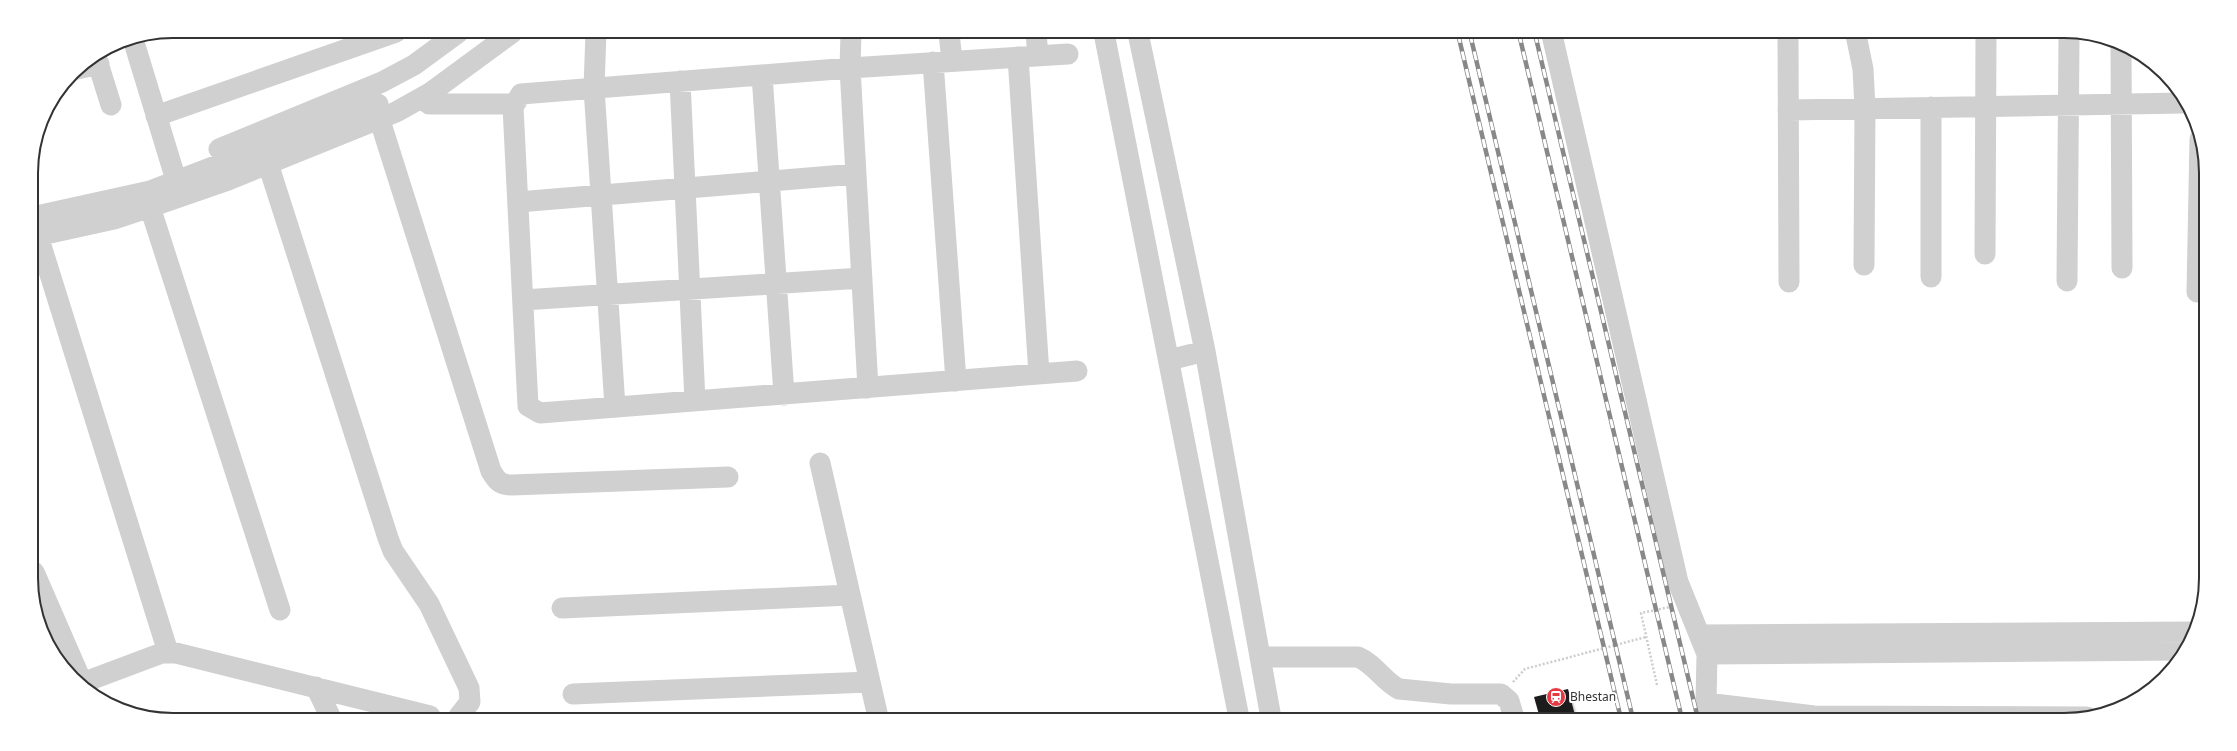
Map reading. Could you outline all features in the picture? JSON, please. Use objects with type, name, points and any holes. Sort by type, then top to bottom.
[{"type":"street","points":[[156,116],[379,38]]},
{"type":"street","points":[[152,201],[175,177],[196,159],[382,82],[414,65],[451,38]]},
{"type":"street","points":[[38,229],[114,219],[152,201],[228,180],[393,105],[481,38]]},
{"type":"street","points":[[175,177],[430,93],[505,38]]},
{"type":"street","points":[[152,201],[219,195],[382,127],[429,104],[521,38]]},
{"type":"street","points":[[596,38],[594,88],[615,407]]},
{"type":"street","points":[[851,38],[850,68],[868,388]]},
{"type":"street","points":[[948,38],[942,62],[956,381]]},
{"type":"street","points":[[1034,38],[1028,56],[1039,374]]},
{"type":"street","points":[[1105,38],[1238,713]]},
{"type":"street","points":[[1139,38],[1205,351],[1270,713]]},
{"type":"street","points":[[1553,38],[1678,582],[1704,644],[1708,711],[1745,713]]},
{"type":"street","points":[[1788,38],[1789,282]]},
{"type":"street","points":[[1857,38],[1863,69],[1865,108],[1864,265]]},
{"type":"street","points":[[1985,254],[1987,106],[1986,38]]},
{"type":"street","points":[[2067,281],[2067,105],[2069,38]]},
{"type":"street","points":[[129,46],[156,116],[175,177]]},
{"type":"street","points":[[2121,51],[2123,104],[2122,268]]},
{"type":"street","points":[[1068,54],[850,68],[521,94],[513,107],[528,406],[540,413],[1077,371]]},
{"type":"street","points":[[98,61],[111,105]]},
{"type":"street","points":[[762,75],[784,394]]},
{"type":"street","points":[[680,81],[695,401]]},
{"type":"street","points":[[1788,110],[2179,103]]},
{"type":"street","points":[[429,104],[515,104]]},
{"type":"street","points":[[1931,107],[1931,277]]},
{"type":"street","points":[[382,127],[492,471],[498,481],[503,485],[512,485],[728,477]]},
{"type":"street","points":[[271,173],[388,538],[393,551],[429,604],[469,688],[470,702],[461,713]]},
{"type":"street","points":[[518,202],[856,174]]},
{"type":"street","points":[[2197,292],[2199,190]]},
{"type":"street","points":[[152,201],[280,610]]},
{"type":"street","points":[[38,243],[168,652]]},
{"type":"street","points":[[523,300],[862,278]]},
{"type":"street","points":[[1169,360],[1205,351]]},
{"type":"street","points":[[820,463],[877,713]]},
{"type":"street","points":[[38,582],[78,673]]},
{"type":"street","points":[[562,608],[850,595]]},
{"type":"street","points":[[1704,644],[2188,632]]},
{"type":"street","points":[[1704,644],[2178,650]]},
{"type":"street","points":[[89,683],[168,652],[418,713]]},
{"type":"street","points":[[1260,657],[1358,657],[1371,665],[1392,685],[1399,689],[1451,694],[1501,694],[1509,701],[1513,713]]},
{"type":"street","points":[[573,694],[870,682]]},
{"type":"street","points":[[316,688],[328,713]]},
{"type":"path","points":[[1657,685],[1641,613],[1674,606]]},
{"type":"path","points":[[1505,698],[1512,684],[1525,669],[1646,637]]},
{"type":"building","points":[[1568,689],[1574,713],[1539,713],[1534,697]]},
{"type":"railway","points":[[1459,38],[1620,713]]},
{"type":"railway","points":[[1471,38],[1632,713]]},
{"type":"railway","points":[[1520,38],[1681,713]]},
{"type":"railway","points":[[1536,38],[1697,713]]},
{"type":"place","name":"Bhestan","points":[[1556,697]]}]
